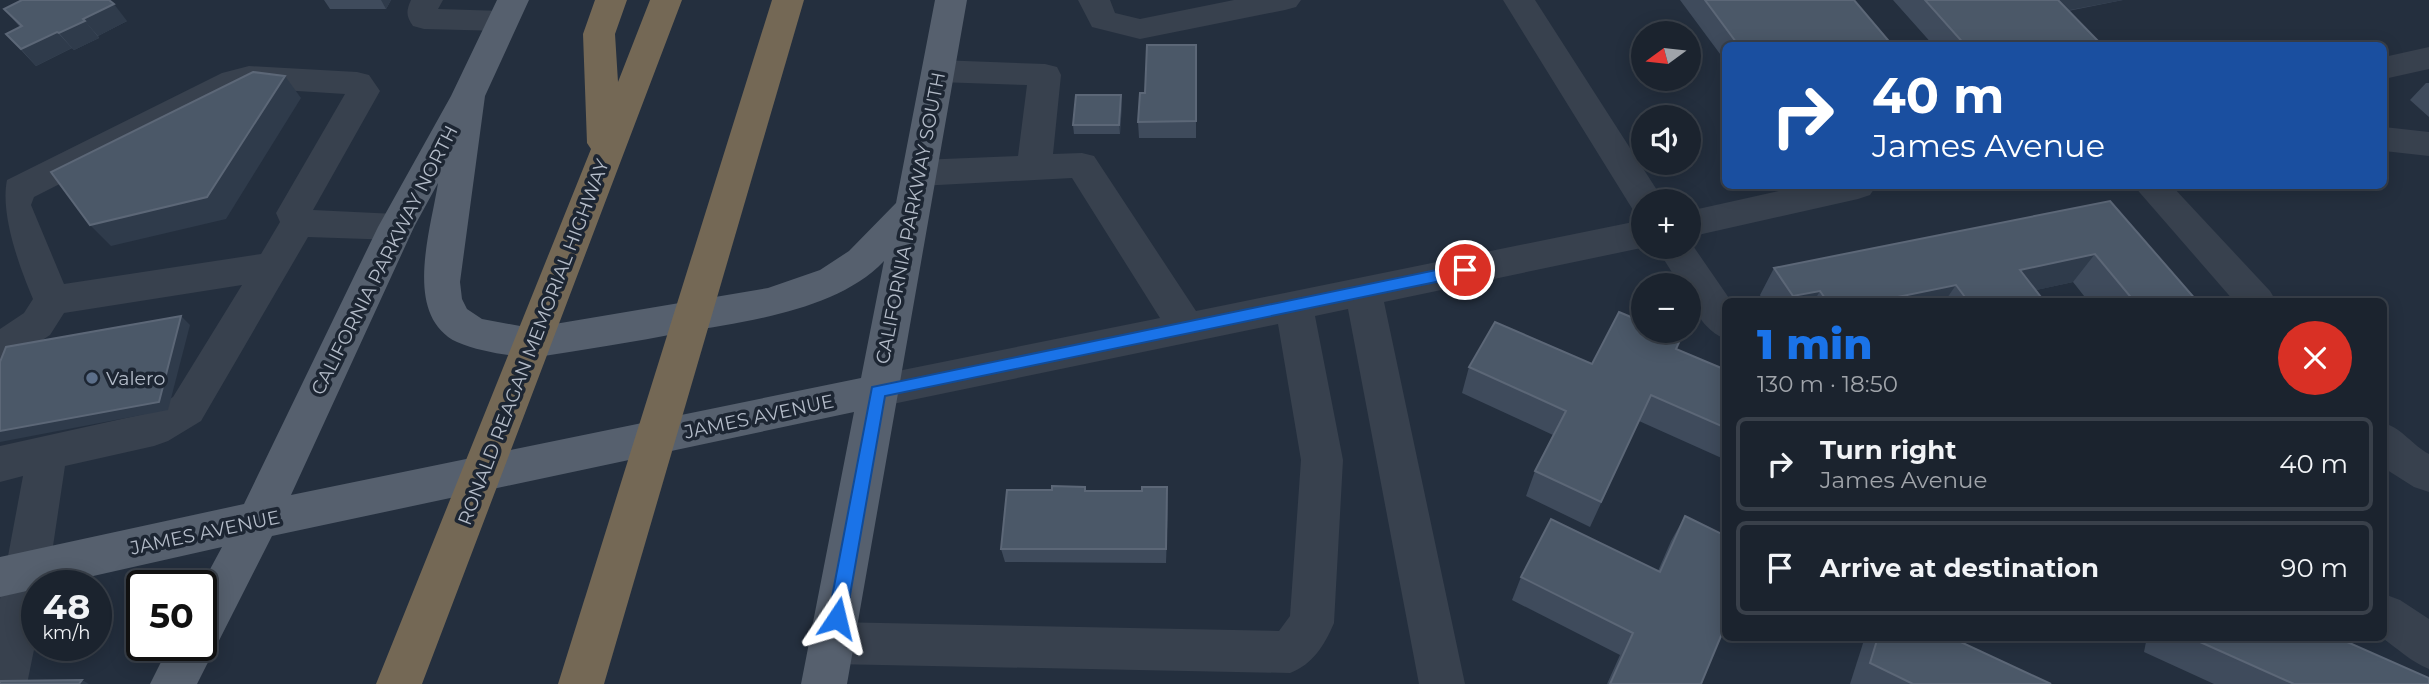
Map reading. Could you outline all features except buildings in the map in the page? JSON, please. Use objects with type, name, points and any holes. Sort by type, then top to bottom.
[{"type":"highway","points":[[605,157],[599,34],[611,0]]},
{"type":"highway","name":"RONALD REAGAN MEMORIAL HIGHWAY","points":[[399,684],[666,0]]},
{"type":"highway","points":[[581,684],[788,0]]},
{"type":"main road","name":"CALIFORNIA PARKWAY SOUTH","points":[[824,684],[951,0]]},
{"type":"main road","name":"CALIFORNIA PARKWAY NORTH","points":[[217,598],[258,520],[396,227],[467,96],[508,10]]},
{"type":"main road","points":[[467,96],[441,282],[443,299],[454,320],[471,331],[500,339],[531,343],[769,302],[795,294],[834,280],[863,261],[916,190]]},
{"type":"main road","name":"JAMES AVENUE","points":[[14,574],[258,520],[878,391]]},
{"type":"main road","points":[[173,684],[185,661]]},
{"type":"street","points":[[427,0],[422,10],[424,19],[508,10]]},
{"type":"street","points":[[1094,0],[1102,20],[1140,29],[1285,0]]},
{"type":"street","points":[[1518,0],[1638,189]]},
{"type":"street","points":[[2387,67],[2429,58]]},
{"type":"street","points":[[938,71],[1045,75],[1034,167]]},
{"type":"street","points":[[52,300],[13,205],[19,189],[234,81],[248,77],[357,83],[362,91],[294,213],[298,223]]},
{"type":"street","points":[[2387,139],[2429,144]]},
{"type":"street","points":[[916,190],[1034,167],[1082,165],[1186,327]]},
{"type":"street","points":[[1701,221],[1845,189]]},
{"type":"street","points":[[2155,189],[2254,298]]},
{"type":"street","points":[[298,223],[396,227]]},
{"type":"street","points":[[0,464],[154,429],[187,409],[298,223]]},
{"type":"street","name":"JAMES AVENUE","points":[[878,391],[1631,236]]},
{"type":"street","points":[[1682,259],[1722,318]]},
{"type":"street","points":[[0,371],[10,342],[37,324],[52,300],[273,266]]},
{"type":"street","points":[[1363,291],[1442,684]]},
{"type":"street","points":[[832,643],[1290,652],[1312,623],[1322,460],[1294,305]]},
{"type":"street","points":[[2387,443],[2401,459],[2429,474]]},
{"type":"street","points":[[4,684],[14,574],[47,453]]},
{"type":"street","points":[[2387,616],[2423,640],[2429,648]]},
{"type":"place","name":"Valero","points":[[92,378]]},
{"type":"route","points":[[837,618],[878,391],[1465,270]]}]
